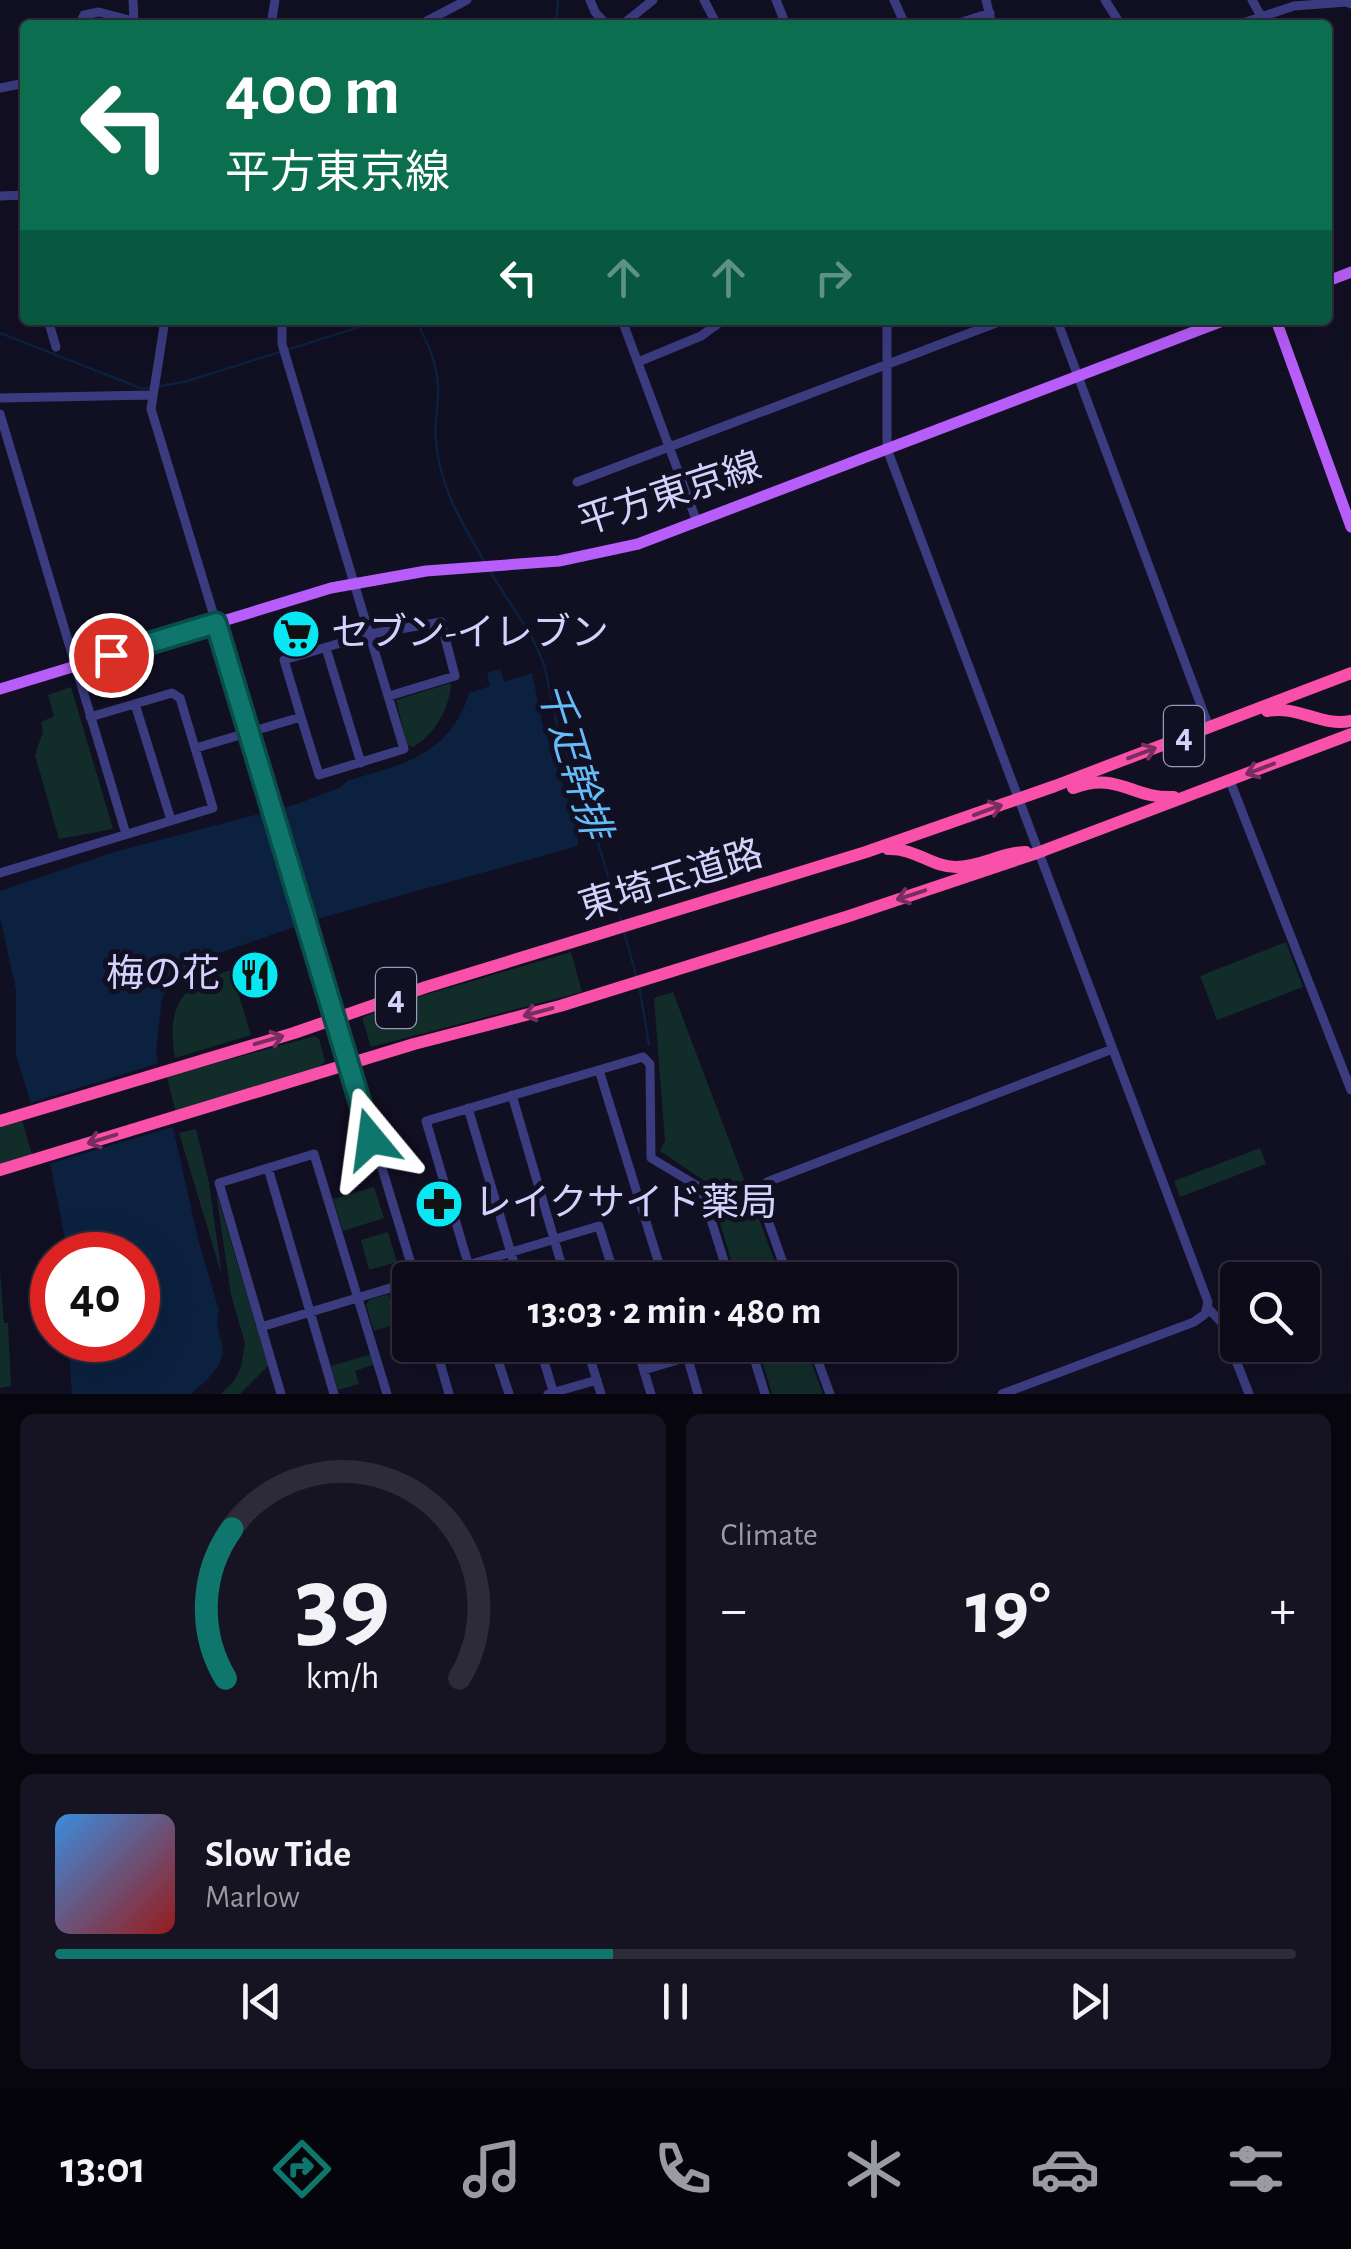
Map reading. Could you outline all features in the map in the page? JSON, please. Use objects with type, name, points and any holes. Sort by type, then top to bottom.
[{"type":"highway","name":"東埼玉道路","points":[[2,1120],[336,1020],[426,988],[866,852],[1351,673]]},
{"type":"highway","name":"4","points":[[1240,716],[1286,709],[1328,722],[1351,721]]},
{"type":"highway","name":"4","points":[[0,1170],[637,982],[1037,853],[1351,734]]},
{"type":"highway","name":"4","points":[[1018,799],[1048,798],[1081,785],[1107,781],[1150,797],[1193,794]]},
{"type":"highway","name":"4","points":[[866,852],[901,848],[955,867],[971,866],[1010,852],[1037,853]]},
{"type":"main road","name":"平方東京線","points":[[0,688],[355,583],[412,573],[559,562],[606,553],[698,522],[1212,325]]},
{"type":"main road","points":[[1278,325],[1351,527]]},
{"type":"street","points":[[429,20],[467,0]]},
{"type":"street","points":[[986,0],[991,20]]},
{"type":"street","points":[[1252,0],[1261,16]]},
{"type":"street","points":[[1250,20],[1312,2],[1351,4]]},
{"type":"street","points":[[82,20],[84,15],[100,12],[125,20]]},
{"type":"street","points":[[968,20],[990,13]]},
{"type":"street","points":[[49,325],[56,347]]},
{"type":"street","points":[[164,325],[151,408],[409,1262]]},
{"type":"street","points":[[282,325],[282,344],[355,583],[370,634],[389,696],[404,749],[319,775],[284,660],[370,634],[441,622],[455,676],[389,696]]},
{"type":"street","points":[[624,325],[698,522]]},
{"type":"street","points":[[638,362],[701,336],[716,325]]},
{"type":"street","points":[[887,325],[887,450],[1208,1308],[1221,1322],[1248,1394]]},
{"type":"street","points":[[578,482],[991,325]]},
{"type":"street","points":[[1059,325],[1209,727]]},
{"type":"street","points":[[0,398],[153,394]]},
{"type":"street","points":[[0,414],[126,834]]},
{"type":"street","points":[[326,648],[361,763]]},
{"type":"street","points":[[0,872],[213,808],[180,698],[172,693],[90,716]]},
{"type":"street","points":[[135,704],[171,820]]},
{"type":"street","points":[[196,748],[300,717]]},
{"type":"street","points":[[1230,781],[1351,1090]]},
{"type":"street","points":[[783,1262],[760,1198],[760,1190],[767,1182],[1110,1050]]},
{"type":"street","points":[[468,1262],[426,1121],[643,1058],[650,1064],[651,1158],[701,1188],[724,1262]]},
{"type":"street","points":[[599,1070],[658,1262]]},
{"type":"street","points":[[512,1095],[561,1262]]},
{"type":"street","points":[[468,1108],[513,1262]]},
{"type":"street","points":[[281,1394],[219,1183],[314,1154],[388,1394]]},
{"type":"street","points":[[268,1168],[334,1394]]},
{"type":"street","points":[[476,1262],[599,1226],[610,1262]]},
{"type":"street","points":[[261,1327],[392,1288]]},
{"type":"street","points":[[1002,1394],[1029,1389],[1194,1322],[1208,1308]]},
{"type":"street","points":[[440,1362],[450,1394]]},
{"type":"street","points":[[499,1362],[508,1394]]},
{"type":"street","points":[[543,1362],[551,1394],[597,1380]]},
{"type":"street","points":[[591,1362],[602,1394]]},
{"type":"street","points":[[641,1362],[652,1394]]},
{"type":"street","points":[[644,1370],[669,1362]]},
{"type":"street","points":[[689,1362],[698,1394]]},
{"type":"street","points":[[755,1362],[765,1394]]},
{"type":"street","points":[[818,1362],[830,1394]]},
{"type":"green space","points":[[451,683],[444,711],[434,728],[421,742],[413,747],[407,745],[396,700]]},
{"type":"green space","points":[[71,687],[113,829],[59,839],[35,755],[43,732],[41,722],[54,716],[48,695]]},
{"type":"green space","points":[[1286,942],[1303,987],[1217,1020],[1200,976]]},
{"type":"green space","points":[[571,952],[582,992],[371,1047],[362,1018],[387,1006]]},
{"type":"green space","points":[[231,970],[251,1035],[175,1058],[173,1024],[181,999],[200,982]]},
{"type":"green space","points":[[673,992],[775,1262],[732,1262],[708,1183],[660,1151],[665,1141],[654,998]]},
{"type":"green space","points":[[315,1036],[325,1061],[319,1067],[173,1112],[163,1078]]},
{"type":"green space","points":[[22,1120],[32,1155],[0,1165],[0,1126]]},
{"type":"green space","points":[[196,1129],[209,1183],[222,1276],[179,1133]]},
{"type":"green space","points":[[1260,1148],[1266,1164],[1180,1197],[1174,1181]]},
{"type":"green space","points":[[374,1187],[384,1218],[343,1231],[333,1199]]},
{"type":"green space","points":[[216,1192],[268,1366],[240,1394],[221,1394],[241,1367],[245,1343],[231,1295]]},
{"type":"green space","points":[[388,1232],[397,1262],[369,1270],[361,1240]]},
{"type":"green space","points":[[0,1270],[11,1386],[0,1388]]},
{"type":"green space","points":[[388,1294],[392,1326],[374,1331],[366,1305],[369,1300]]},
{"type":"green space","points":[[372,1354],[375,1364],[355,1371],[359,1384],[338,1390],[331,1366]]},
{"type":"green space","points":[[762,1362],[811,1362],[823,1394],[772,1394]]},
{"type":"water","points":[[500,669],[504,682],[532,673],[542,722],[577,826],[578,846],[324,917],[213,955],[177,975],[162,998],[156,1052],[198,1239],[219,1310],[222,1356],[215,1371],[191,1394],[72,1394],[70,1362],[160,1362],[160,1232],[64,1232],[51,1167],[16,1055],[16,990],[0,918],[0,891],[114,852],[297,804],[347,781],[405,762],[437,744],[450,731],[469,693],[490,686],[487,673]]},
{"type":"pier","points":[[163,1062],[179,1125],[45,1165],[27,1104]]},
{"type":"waterway","name":"千疋幹排","points":[[556,20],[558,0]]},
{"type":"waterway","points":[[0,333],[143,389],[184,382],[366,325]]},
{"type":"waterway","name":"千疋幹排","points":[[418,325],[437,377],[436,434],[442,474],[453,505],[485,563]]},
{"type":"waterway","name":"千疋幹排","points":[[489,570],[532,637],[544,664],[560,738],[581,785],[621,920]]},
{"type":"waterway","name":"千疋幹排","points":[[624,932],[637,978]]},
{"type":"waterway","name":"千疋幹排","points":[[639,985],[649,1045]]},
{"type":"place","name":"セブン-イレブン","points":[[296,634]]},
{"type":"place","name":"梅の花","points":[[255,975]]},
{"type":"place","name":"レイクサイド薬局","points":[[439,1204]]},
{"type":"route","points":[[111,655],[216,623],[371,1139]]}]
